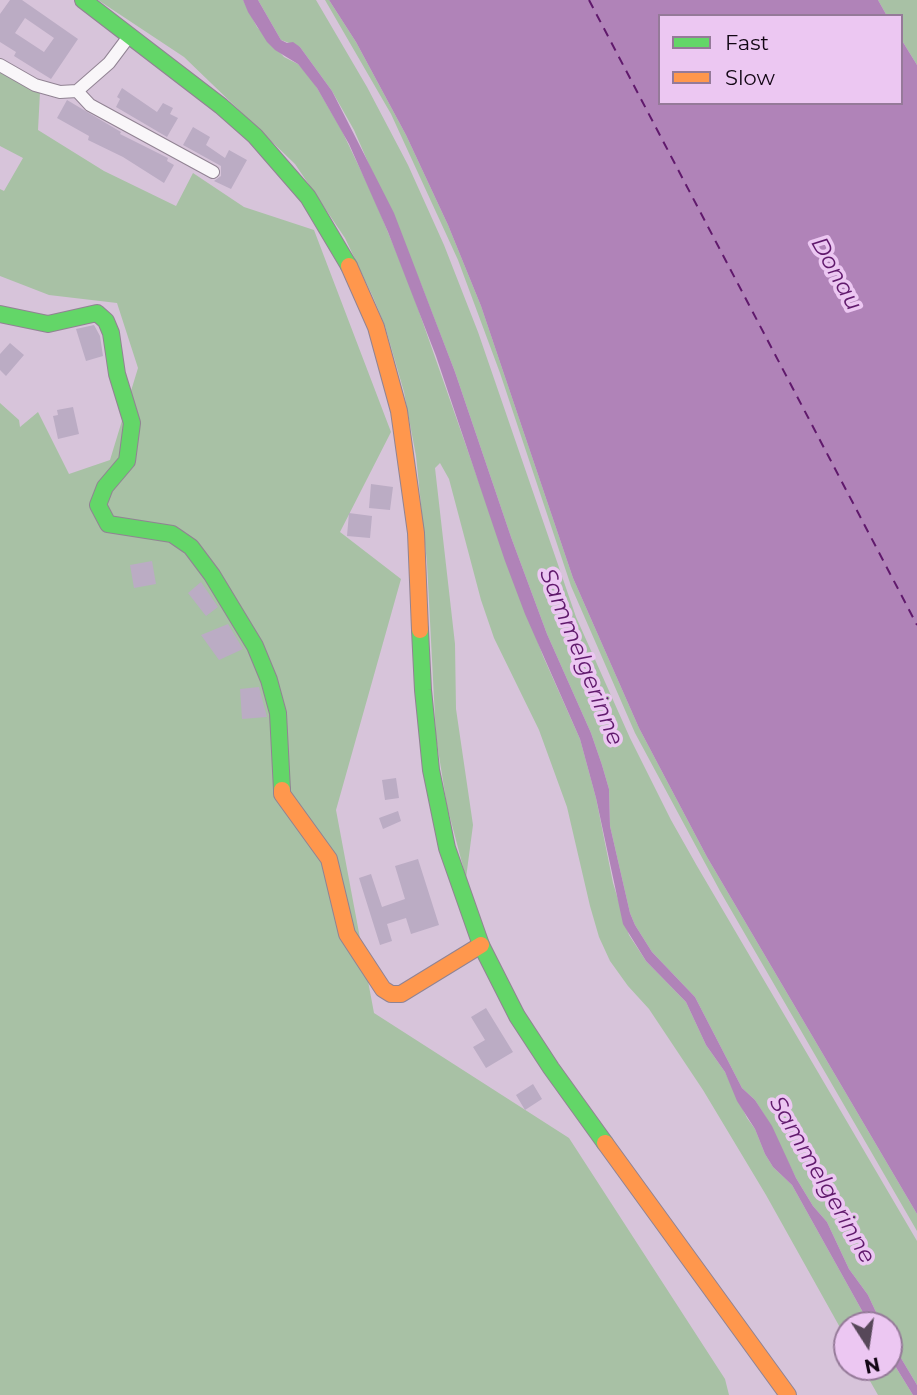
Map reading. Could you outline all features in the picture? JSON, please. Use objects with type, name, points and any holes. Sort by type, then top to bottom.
[{"type":"main road","points":[[83,0],[221,106],[271,153],[324,220],[346,260],[368,307],[391,379],[409,473],[417,553],[423,690],[430,770],[447,848],[481,945],[517,1016],[551,1068],[788,1395]]},
{"type":"main road","points":[[0,314],[48,324],[97,313],[106,321],[111,333],[117,374],[132,423],[127,461],[105,487],[98,505],[108,524],[172,534],[191,547],[212,575],[255,646],[269,680],[278,713],[282,794],[329,859],[347,934],[373,976],[390,994],[401,994],[481,945]]},
{"type":"street","points":[[0,65],[35,85],[60,92],[77,91],[109,63],[130,35]]},
{"type":"street","points":[[77,91],[90,105],[213,172]]},
{"type":"green space","points":[[98,0],[243,0],[257,27],[284,57],[298,64],[313,81],[342,131],[373,196],[409,283],[543,656],[580,739],[596,798],[613,883],[629,935],[646,961],[686,1002],[706,1045],[725,1072],[755,1129],[765,1154],[773,1167],[792,1185],[862,1311],[833,1311],[833,1315],[703,1090],[649,1009],[610,961],[599,937],[590,906],[567,807],[539,730],[494,638],[481,600],[449,479],[440,463],[435,468],[455,644],[456,709],[473,825],[466,878],[447,806],[436,737],[427,563],[416,456],[404,392],[385,326],[345,238],[295,164],[184,57]]},
{"type":"green space","points":[[258,0],[316,0],[367,87],[408,165],[444,245],[478,332],[576,617],[630,738],[697,866],[917,1241],[917,1385],[903,1362],[903,1311],[875,1311],[868,1295],[849,1269],[827,1222],[813,1206],[796,1178],[765,1116],[755,1100],[742,1088],[695,997],[652,952],[635,925],[610,826],[609,789],[602,765],[591,733],[547,634],[455,372],[421,284],[354,130],[332,91],[300,47],[281,40]]},
{"type":"green space","points":[[325,0],[329,0],[356,42],[406,135],[448,225],[481,306],[573,578],[639,728],[707,857],[917,1214],[917,1231],[720,891],[635,733],[571,586],[500,373],[458,260],[391,114]]},
{"type":"green space","points":[[878,0],[917,0],[917,65],[903,42],[903,14],[886,14]]},
{"type":"green space","points":[[0,70],[40,92],[38,130],[104,171],[176,206],[193,173],[244,207],[314,230],[391,432],[340,532],[401,579],[336,810],[374,1013],[569,1138],[725,1379],[729,1395],[0,1395],[0,403],[19,420],[20,427],[38,412],[69,474],[110,460],[138,368],[117,303],[49,295],[0,276],[0,189],[4,191],[23,158],[0,146]]},
{"type":"green space","points":[[903,1379],[913,1395],[878,1395],[870,1381],[903,1381]]},
{"type":"water","points":[[243,0],[258,0],[281,40],[293,42],[300,47],[332,91],[394,213],[455,372],[547,634],[591,733],[602,765],[609,789],[610,826],[635,925],[652,952],[695,997],[742,1088],[755,1100],[772,1126],[796,1178],[813,1206],[827,1222],[849,1269],[868,1295],[875,1311],[862,1311],[792,1185],[773,1167],[765,1154],[755,1129],[737,1101],[725,1072],[706,1045],[686,1002],[646,961],[623,924],[596,798],[580,739],[525,614],[436,356],[388,232],[349,144],[317,88],[298,64],[267,42]]},
{"type":"water","name":"Donau","points":[[329,0],[878,0],[886,14],[658,14],[658,105],[903,105],[903,42],[917,65],[917,1214],[707,857],[639,728],[573,578],[481,306],[448,225],[406,135],[356,42]]},
{"type":"water","points":[[903,1362],[917,1385],[917,1395],[913,1395],[903,1379]]},
{"type":"building","points":[[10,0],[22,0],[78,39],[51,79],[14,56],[16,52],[0,42],[0,14]],"holes":[[[25,18],[54,38],[44,52],[15,33]]]},
{"type":"building","points":[[122,88],[157,112],[163,103],[173,108],[170,114],[178,118],[167,137],[116,107]]},
{"type":"building","points":[[67,100],[121,132],[120,134],[168,158],[167,161],[174,165],[164,183],[123,157],[88,140],[89,136],[57,118]]},
{"type":"building","points":[[193,127],[210,137],[206,145],[225,158],[229,150],[247,160],[231,189],[214,181],[221,176],[221,166],[183,145]]},
{"type":"building","points":[[94,325],[100,336],[103,356],[86,361],[76,329]]},
{"type":"building","points":[[10,343],[24,355],[6,376],[0,370],[0,354]]},
{"type":"building","points":[[73,407],[79,434],[58,439],[53,416],[58,415],[57,410]]},
{"type":"building","points":[[371,484],[393,487],[390,510],[369,508]]},
{"type":"building","points":[[349,513],[372,516],[370,538],[347,536]]},
{"type":"building","points":[[152,561],[156,584],[134,588],[130,565]]},
{"type":"building","points":[[201,582],[218,607],[206,616],[188,593]]},
{"type":"building","points":[[228,624],[243,649],[219,660],[201,635]]},
{"type":"building","points":[[259,687],[267,717],[242,719],[240,689]]},
{"type":"building","points":[[396,778],[399,798],[385,800],[382,780]]},
{"type":"building","points":[[398,811],[401,821],[383,829],[379,818]]},
{"type":"building","points":[[418,859],[439,925],[411,934],[406,918],[387,924],[392,941],[380,945],[359,878],[371,874],[382,907],[405,899],[395,866]]},
{"type":"building","points":[[486,1008],[513,1052],[486,1068],[473,1047],[485,1040],[471,1017]]},
{"type":"building","points":[[533,1084],[542,1099],[525,1110],[516,1095]]},
{"type":"ferry route","points":[[589,0],[917,625]]},
{"type":"traffic: fast","points":[[83,0],[221,106],[255,136],[308,197],[349,266]]},
{"type":"traffic: fast","points":[[0,314],[48,324],[97,313],[106,321],[111,333],[117,374],[132,423],[127,461],[105,487],[98,505],[108,524],[172,534],[191,547],[212,575],[255,646],[269,680],[278,713],[282,790]]},
{"type":"traffic: fast","points":[[420,630],[431,770],[447,848],[481,945],[517,1016],[605,1143]]},
{"type":"traffic: slow","points":[[349,266],[376,327],[399,411],[416,533],[420,630]]},
{"type":"traffic: slow","points":[[282,790],[282,794],[329,859],[347,934],[383,989],[391,994],[401,994],[481,945]]},
{"type":"traffic: slow","points":[[605,1143],[788,1395]]},
{"type":"water label","name":"Sammelgerinne","points":[[581,657]]},
{"type":"water label","name":"Sammelgerinne","points":[[822,1180]]}]
